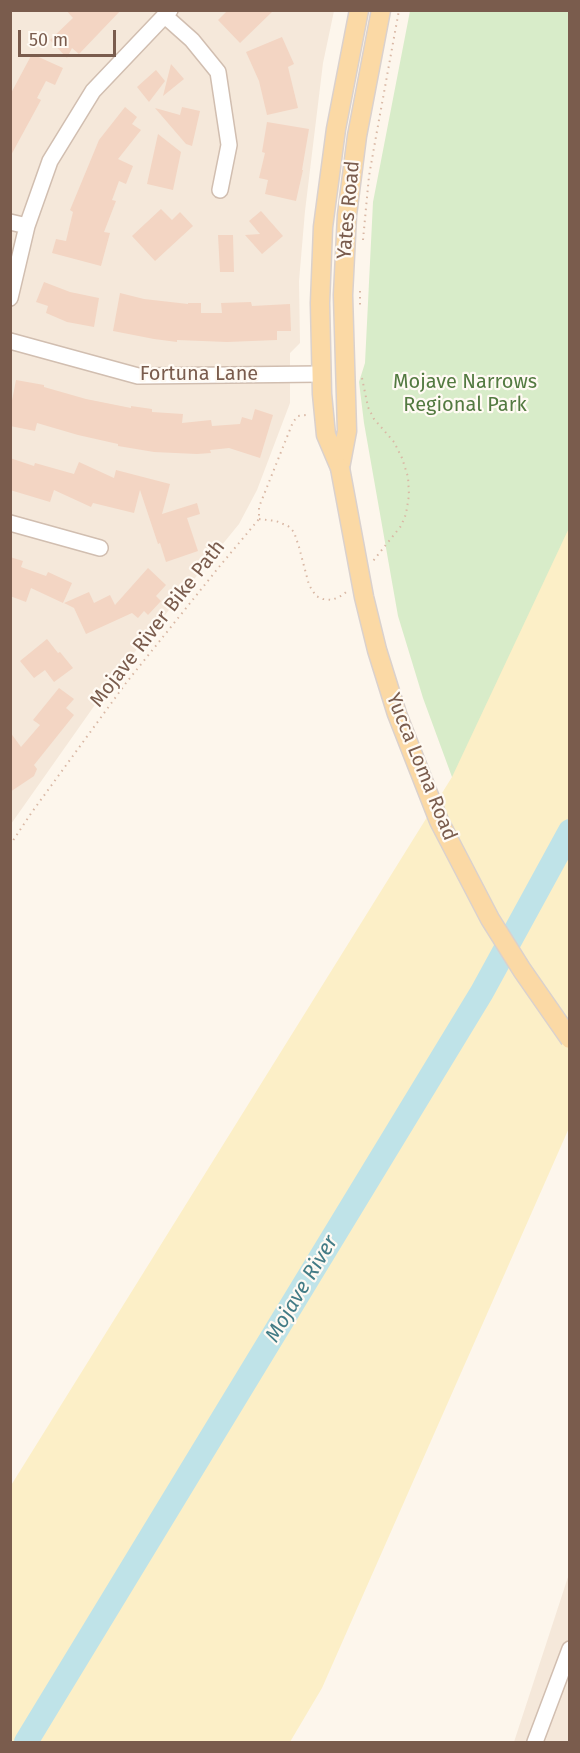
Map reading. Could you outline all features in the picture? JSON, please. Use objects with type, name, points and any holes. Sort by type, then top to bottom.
[{"type":"main road","name":"Yates Road","points":[[322,394],[320,303],[323,227],[336,129],[359,10]]},
{"type":"main road","name":"Yates Road","points":[[345,412],[343,295],[347,215],[357,136],[381,10]]},
{"type":"main road","name":"Yucca Loma Road","points":[[322,394],[326,435],[340,468],[364,597],[377,650],[398,714],[439,821],[490,919],[570,1039]]},
{"type":"main road","name":"Yucca Loma Road","points":[[340,468],[347,431],[345,412]]},
{"type":"street","points":[[10,298],[27,226],[50,161],[93,91],[168,13],[218,72],[229,145],[220,190]]},
{"type":"street","points":[[10,222],[27,226]]},
{"type":"street","name":"Fortuna Lane","points":[[10,341],[138,376],[321,374]]},
{"type":"street","points":[[10,523],[100,548]]},
{"type":"street","points":[[537,1742],[570,1648]]},
{"type":"path","points":[[362,245],[373,153],[399,10]]},
{"type":"path","points":[[360,291],[360,315]]},
{"type":"path","points":[[362,374],[368,407],[374,419],[394,442],[402,458],[408,477],[409,495],[406,514],[401,526],[370,565]]},
{"type":"path","name":"Mojave River Bike Path","points":[[10,845],[126,684],[259,519],[259,507],[293,422],[298,416],[306,414]]},
{"type":"path","points":[[259,519],[276,521],[288,526],[294,532],[309,585],[316,596],[332,600],[343,595],[350,588]]},
{"type":"shaded area","points":[[11,11],[334,11],[323,63],[305,211],[299,281],[300,343],[290,353],[290,403],[257,490],[239,524],[116,675],[11,824]]},
{"type":"shaded area","points":[[569,1574],[569,1742],[514,1742]]},
{"type":"green space","name":"Mojave Narrows Regional Park","points":[[410,11],[569,11],[569,988],[488,851],[452,777],[423,698],[398,616],[364,423],[359,382],[365,363],[373,202]]},
{"type":"sand","points":[[569,528],[569,1128],[322,1688],[290,1742],[11,1742],[10,1487],[452,777]]},
{"type":"building","points":[[66,10],[121,10],[79,54],[72,48],[67,58],[50,40],[73,18]]},
{"type":"building","points":[[228,10],[274,10],[240,43],[218,20]]},
{"type":"building","points":[[282,37],[294,64],[288,67],[298,108],[267,115],[259,81],[246,52]]},
{"type":"building","points":[[32,54],[63,68],[55,85],[46,81],[37,98],[41,100],[10,157],[10,95]]},
{"type":"building","points":[[171,64],[184,79],[163,96]]},
{"type":"building","points":[[156,70],[165,81],[149,102],[137,87]]},
{"type":"building","points":[[125,107],[137,117],[132,124],[141,130],[118,159],[133,166],[126,184],[119,181],[112,200],[116,201],[104,232],[110,233],[101,266],[52,253],[56,239],[66,241],[73,212],[70,210],[99,140]]},
{"type":"building","points":[[182,107],[200,111],[192,146],[186,144],[155,108],[180,115]]},
{"type":"building","points":[[267,122],[309,129],[296,201],[265,194],[268,180],[259,178],[265,153],[262,152]]},
{"type":"building","points":[[158,134],[181,152],[173,190],[147,184]]},
{"type":"building","points":[[161,209],[172,220],[180,212],[193,226],[155,261],[132,236]]},
{"type":"building","points":[[261,211],[283,236],[262,254],[245,235],[260,234],[249,221]]},
{"type":"building","points":[[218,235],[233,235],[234,272],[220,272]]},
{"type":"building","points":[[44,282],[70,292],[99,298],[94,327],[67,322],[46,313],[48,306],[36,302]]},
{"type":"building","points":[[120,293],[144,299],[188,304],[201,303],[201,313],[222,313],[221,303],[251,302],[252,306],[290,304],[291,331],[277,331],[277,340],[227,342],[177,340],[177,342],[113,331]]},
{"type":"building","points":[[16,380],[44,385],[44,387],[86,399],[131,408],[131,406],[152,409],[152,412],[183,414],[182,423],[211,420],[212,426],[240,424],[242,417],[252,420],[255,409],[273,415],[260,458],[229,448],[197,454],[154,452],[118,446],[118,444],[37,423],[35,431],[10,426],[10,411]]},
{"type":"building","points":[[10,458],[34,466],[35,463],[74,474],[79,462],[114,478],[116,470],[170,484],[162,514],[197,503],[200,514],[187,518],[198,551],[166,562],[140,490],[134,513],[93,503],[91,507],[54,490],[50,502],[10,490]]},
{"type":"building","points":[[10,557],[23,561],[21,567],[46,576],[48,572],[72,583],[63,603],[31,588],[26,602],[10,596]]},
{"type":"building","points":[[148,568],[166,585],[156,596],[161,601],[148,615],[144,611],[138,618],[132,613],[86,634],[74,608],[64,603],[89,592],[94,603],[110,595],[115,605]]},
{"type":"building","points":[[47,639],[73,668],[54,682],[45,670],[34,678],[20,661]]},
{"type":"building","points":[[59,688],[74,699],[66,708],[74,715],[34,765],[37,769],[34,776],[10,792],[10,732],[21,747],[40,725],[33,720]]},
{"type":"waterway","name":"Mojave River","points":[[26,1742],[482,992],[570,831]]}]
